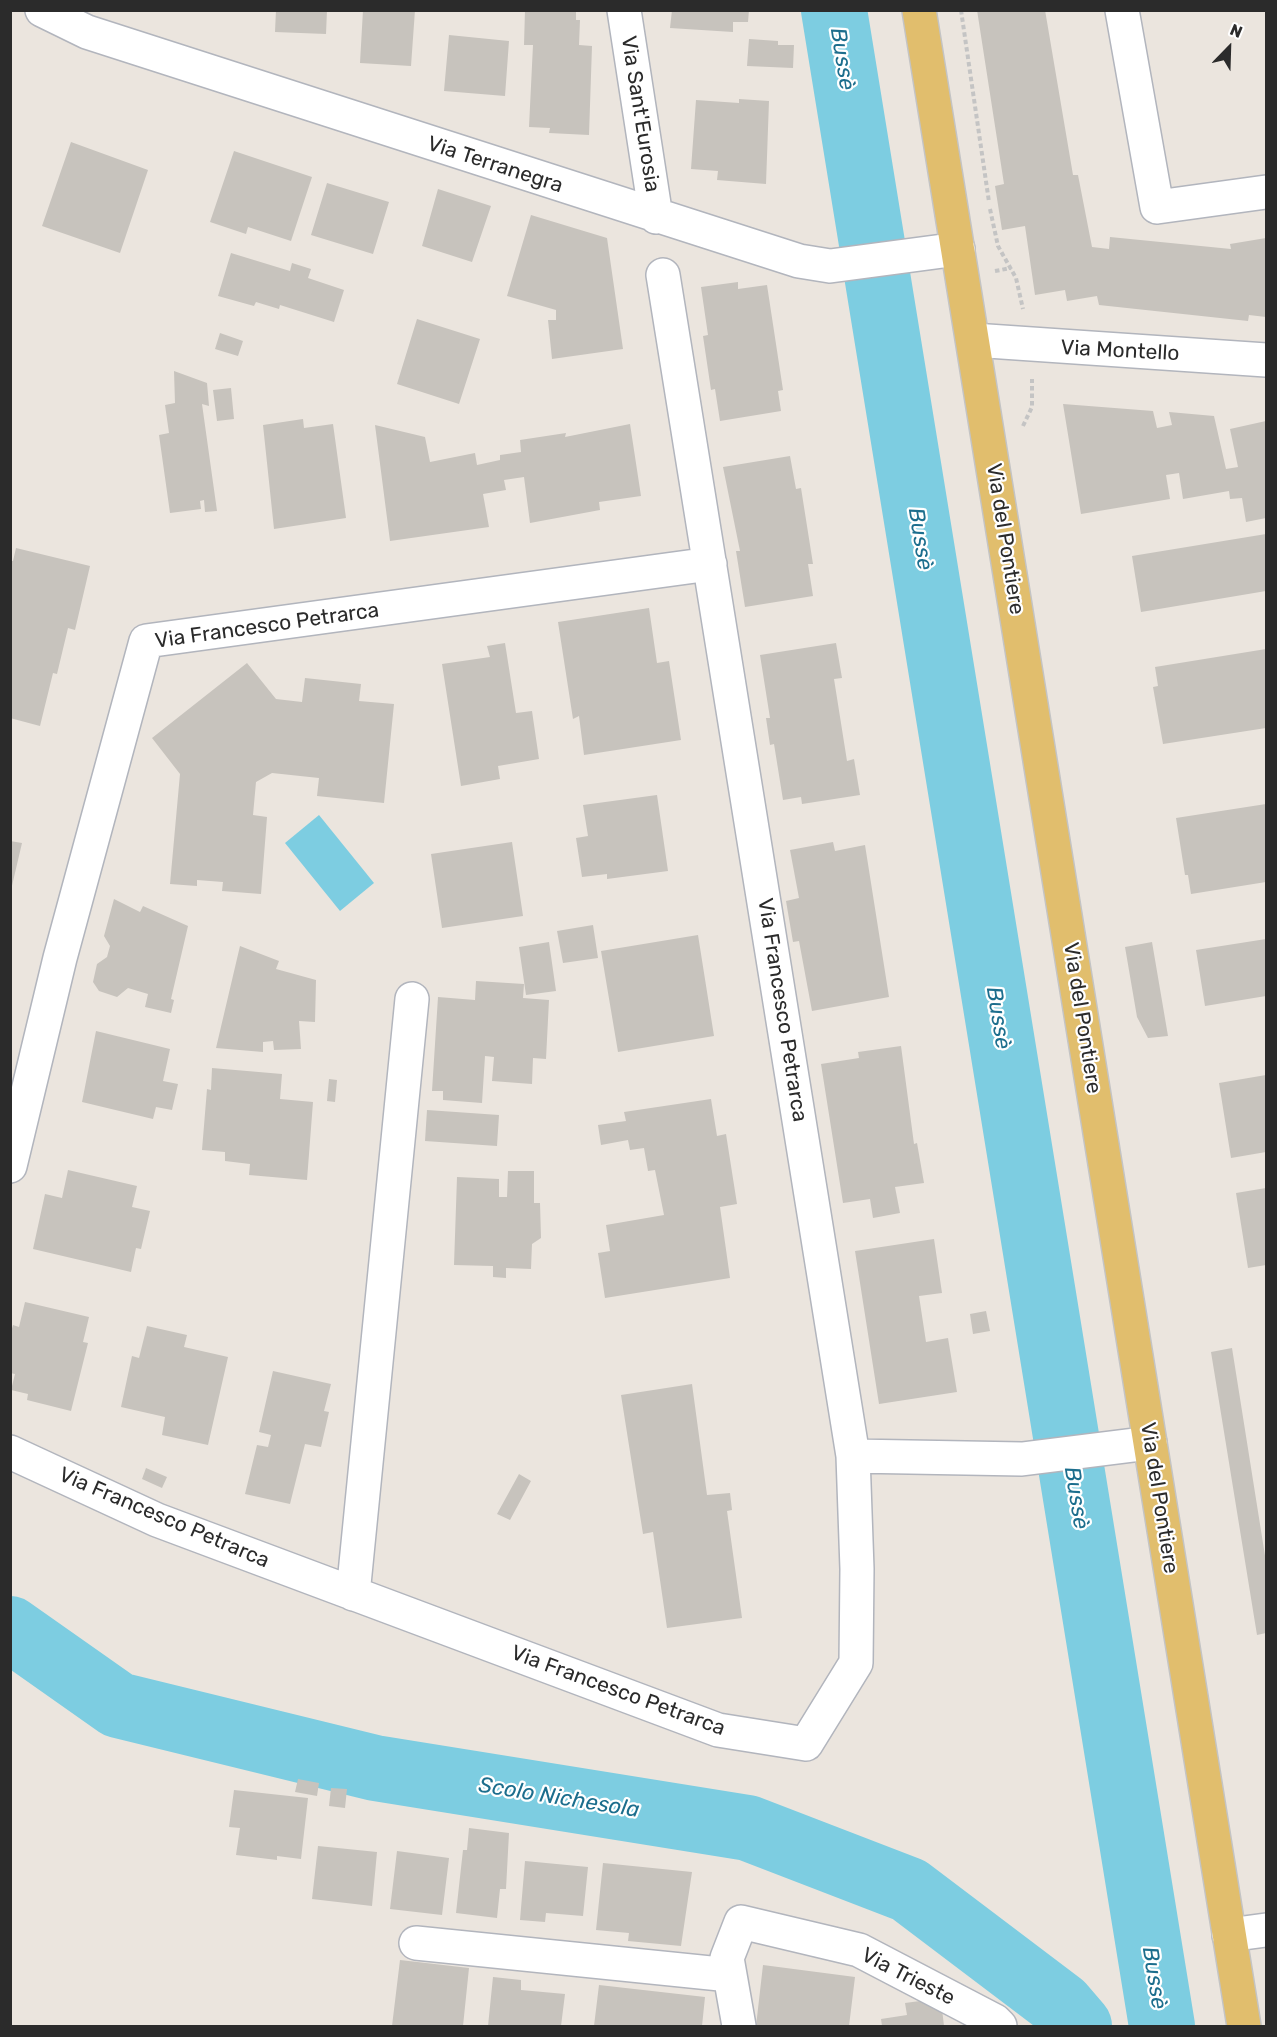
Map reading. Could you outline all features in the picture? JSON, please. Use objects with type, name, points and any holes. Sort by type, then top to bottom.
[{"type":"main road","name":"Via del Pontiere","points":[[919,10],[1244,2026]]},
{"type":"street","name":"Via Terranegra","points":[[42,10],[87,32],[780,256],[830,266],[958,249]]},
{"type":"street","name":"Via Sant'Eurosia","points":[[624,10],[656,217]]},
{"type":"street","points":[[1122,10],[1157,207],[1266,192]]},
{"type":"street","name":"Via Francesco Petrarca","points":[[10,1452],[157,1520],[718,1730],[806,1744],[856,1663],[857,1569],[853,1456],[663,275]]},
{"type":"street","name":"Via Montello","points":[[973,340],[1266,360]]},
{"type":"street","name":"Via Francesco Petrarca","points":[[10,1167],[60,958],[146,641],[710,564]]},
{"type":"street","points":[[353,1594],[412,999]]},
{"type":"street","points":[[853,1456],[1022,1459],[1150,1443]]},
{"type":"street","name":"Via Trieste","points":[[730,1975],[727,1958],[741,1922],[859,1950],[995,2021],[1000,2026]]},
{"type":"street","points":[[1229,1935],[1266,1930]]},
{"type":"street","points":[[416,1943],[730,1975],[739,2026]]},
{"type":"path","points":[[961,10],[992,222],[998,246],[1019,286],[1024,316]]},
{"type":"path","points":[[990,272],[1011,268]]},
{"type":"path","points":[[1032,407],[1033,376]]},
{"type":"water","points":[[319,815],[374,883],[340,911],[285,843]]},
{"type":"building","points":[[276,10],[327,10],[326,34],[275,32]]},
{"type":"building","points":[[363,10],[415,10],[411,66],[360,63]]},
{"type":"building","points":[[525,10],[576,10],[576,20],[580,20],[579,45],[592,46],[589,135],[549,133],[550,128],[529,127],[533,45],[524,45]]},
{"type":"building","points":[[672,10],[749,10],[748,22],[733,22],[733,32],[670,28]]},
{"type":"building","points":[[977,10],[1045,10],[1073,175],[1078,175],[1092,247],[1109,249],[1110,237],[1231,249],[1230,244],[1266,238],[1266,317],[1249,315],[1248,321],[1099,305],[1097,296],[1067,301],[1065,290],[1035,295],[1025,226],[1002,230],[995,186],[1004,184]]},
{"type":"building","points":[[449,35],[509,41],[505,96],[444,91]]},
{"type":"building","points":[[749,39],[778,41],[778,45],[794,45],[793,68],[747,66]]},
{"type":"building","points":[[739,99],[769,101],[766,184],[717,180],[718,171],[691,169],[696,100],[739,103]]},
{"type":"building","points":[[71,142],[148,170],[120,253],[42,226]]},
{"type":"building","points":[[234,151],[312,177],[291,241],[248,227],[246,234],[210,222]]},
{"type":"building","points":[[327,183],[389,202],[373,254],[311,235]]},
{"type":"building","points":[[438,189],[491,206],[472,262],[422,246]]},
{"type":"building","points":[[531,215],[607,238],[623,349],[552,359],[548,320],[556,320],[556,310],[507,296]]},
{"type":"building","points":[[231,253],[290,271],[292,263],[311,269],[308,278],[344,290],[334,322],[280,305],[279,309],[256,302],[254,306],[218,296]]},
{"type":"building","points":[[738,282],[738,289],[767,285],[783,390],[778,391],[781,411],[720,421],[715,389],[711,390],[703,336],[708,335],[701,287]]},
{"type":"building","points":[[417,319],[480,339],[459,404],[397,384]]},
{"type":"building","points":[[220,333],[243,341],[238,356],[215,349]]},
{"type":"building","points":[[174,371],[207,383],[209,406],[202,404],[217,511],[205,512],[204,500],[200,501],[201,509],[170,513],[159,435],[169,433],[165,405],[175,403]]},
{"type":"building","points":[[231,388],[234,419],[217,421],[213,390]]},
{"type":"building","points":[[1063,404],[1153,411],[1157,428],[1172,425],[1169,412],[1214,416],[1226,469],[1238,467],[1230,429],[1266,421],[1266,518],[1246,522],[1242,498],[1230,499],[1229,491],[1183,499],[1179,473],[1166,475],[1170,499],[1081,514]]},
{"type":"building","points":[[303,419],[304,428],[333,424],[346,518],[274,529],[263,425]]},
{"type":"building","points":[[630,424],[641,496],[599,502],[600,510],[530,523],[524,477],[504,480],[506,490],[483,494],[489,527],[390,541],[375,425],[425,437],[430,462],[475,453],[477,465],[500,460],[500,455],[521,452],[520,440],[566,433],[565,437]]},
{"type":"building","points":[[790,456],[796,489],[801,488],[813,564],[808,564],[813,596],[745,607],[736,551],[740,551],[723,467]]},
{"type":"building","points":[[1266,534],[1266,591],[1141,612],[1132,556]]},
{"type":"building","points":[[16,548],[90,566],[75,630],[68,628],[57,674],[53,673],[40,726],[10,718],[10,561],[13,561]]},
{"type":"building","points":[[649,608],[657,663],[669,661],[681,740],[584,755],[579,716],[573,719],[558,622]]},
{"type":"building","points":[[505,643],[516,713],[532,711],[539,759],[498,766],[500,779],[461,786],[442,664],[490,657],[487,646]]},
{"type":"building","points":[[836,643],[842,678],[834,679],[847,761],[854,759],[860,795],[802,804],[801,797],[783,800],[774,744],[770,745],[766,718],[770,718],[760,655]]},
{"type":"building","points":[[1266,649],[1266,728],[1163,744],[1153,687],[1158,686],[1155,667]]},
{"type":"building","points":[[247,663],[276,699],[302,702],[305,678],[361,684],[359,701],[394,704],[384,803],[317,796],[319,778],[272,773],[256,782],[253,815],[267,817],[261,894],[222,891],[223,882],[197,880],[197,886],[170,884],[180,774],[152,738]]},
{"type":"building","points":[[657,795],[668,871],[607,879],[607,874],[582,877],[576,838],[588,836],[583,805]]},
{"type":"building","points":[[1266,804],[1266,882],[1191,894],[1188,875],[1185,875],[1176,818]]},
{"type":"building","points":[[10,841],[22,843],[11,890],[10,890]]},
{"type":"building","points":[[512,842],[523,916],[442,928],[431,854]]},
{"type":"building","points":[[833,842],[835,851],[865,845],[889,997],[812,1011],[799,941],[793,942],[786,901],[799,898],[790,850]]},
{"type":"building","points":[[114,899],[140,912],[143,906],[188,926],[171,999],[174,1000],[171,1013],[145,1007],[148,994],[128,988],[117,997],[99,991],[93,982],[97,964],[107,957],[110,946],[104,936]]},
{"type":"building","points":[[593,925],[598,958],[563,963],[557,931]]},
{"type":"building","points":[[698,935],[714,1036],[618,1052],[601,951]]},
{"type":"building","points":[[1266,939],[1266,996],[1205,1006],[1196,950]]},
{"type":"building","points":[[549,942],[556,991],[526,995],[519,947]]},
{"type":"building","points":[[1152,942],[1168,1036],[1148,1038],[1137,1017],[1125,947]]},
{"type":"building","points":[[240,946],[279,961],[276,969],[316,980],[315,1022],[299,1021],[301,1049],[274,1050],[273,1041],[263,1042],[263,1052],[216,1048]]},
{"type":"building","points":[[476,981],[524,984],[523,998],[549,1000],[546,1059],[533,1058],[532,1084],[492,1081],[494,1057],[485,1056],[482,1103],[443,1100],[443,1091],[432,1091],[438,997],[475,1000]]},
{"type":"building","points":[[96,1031],[170,1049],[163,1081],[178,1084],[172,1110],[156,1107],[153,1119],[82,1102]]},
{"type":"building","points":[[901,1046],[914,1144],[917,1143],[924,1183],[895,1187],[900,1213],[873,1218],[870,1199],[843,1203],[821,1064],[859,1058],[858,1052]]},
{"type":"building","points":[[212,1068],[282,1074],[280,1099],[313,1102],[307,1180],[249,1175],[250,1164],[225,1161],[225,1152],[202,1150],[207,1089],[211,1090]]},
{"type":"building","points":[[1266,1075],[1266,1152],[1231,1158],[1219,1083]]},
{"type":"building","points":[[329,1079],[337,1080],[335,1102],[327,1101]]},
{"type":"building","points":[[711,1099],[717,1136],[726,1134],[737,1204],[720,1207],[730,1278],[605,1298],[598,1253],[610,1251],[606,1225],[664,1215],[655,1170],[648,1171],[644,1148],[630,1150],[628,1140],[601,1145],[598,1125],[626,1121],[624,1112]]},
{"type":"building","points":[[427,1110],[499,1115],[497,1146],[425,1141]]},
{"type":"building","points":[[68,1170],[137,1186],[132,1207],[150,1211],[141,1249],[136,1248],[131,1272],[33,1249],[45,1194],[62,1198]]},
{"type":"building","points":[[508,1171],[534,1171],[534,1203],[540,1203],[541,1238],[532,1244],[531,1269],[506,1268],[506,1278],[493,1277],[493,1266],[454,1265],[457,1177],[499,1179],[499,1197],[507,1197]]},
{"type":"building","points":[[1266,1188],[1266,1265],[1248,1268],[1236,1193]]},
{"type":"building","points":[[934,1239],[942,1293],[919,1296],[926,1342],[948,1338],[957,1392],[879,1404],[855,1251]]},
{"type":"building","points":[[25,1302],[89,1317],[83,1342],[88,1343],[71,1411],[27,1400],[28,1394],[11,1390],[15,1374],[10,1373],[10,1335],[13,1325],[19,1327]]},
{"type":"building","points":[[986,1311],[990,1331],[973,1334],[970,1314]]},
{"type":"building","points":[[147,1326],[187,1335],[184,1347],[228,1357],[208,1445],[162,1435],[165,1417],[121,1407],[132,1356],[139,1358]]},
{"type":"building","points":[[1232,1348],[1266,1562],[1266,1633],[1257,1635],[1211,1352]]},
{"type":"building","points":[[273,1371],[331,1384],[324,1411],[329,1412],[321,1447],[305,1444],[290,1504],[245,1494],[257,1445],[268,1447],[271,1435],[259,1432]]},
{"type":"building","points":[[692,1384],[707,1495],[730,1493],[732,1510],[727,1511],[742,1618],[667,1628],[653,1532],[643,1534],[621,1395]]},
{"type":"building","points":[[146,1468],[167,1477],[162,1488],[142,1479]]},
{"type":"building","points":[[519,1474],[531,1481],[510,1520],[497,1514]]},
{"type":"building","points":[[298,1779],[319,1783],[317,1796],[295,1792]]},
{"type":"building","points":[[331,1788],[347,1789],[345,1808],[329,1806]]},
{"type":"building","points":[[234,1790],[308,1798],[301,1859],[277,1856],[277,1860],[236,1855],[240,1828],[229,1827]]},
{"type":"building","points":[[469,1828],[509,1833],[506,1889],[500,1889],[497,1918],[456,1913],[463,1850],[467,1850]]},
{"type":"building","points":[[318,1846],[377,1852],[372,1906],[312,1899]]},
{"type":"building","points":[[397,1851],[449,1858],[442,1915],[390,1909]]},
{"type":"building","points":[[525,1861],[588,1867],[583,1916],[546,1913],[545,1922],[520,1920]]},
{"type":"building","points":[[603,1863],[692,1872],[681,1946],[628,1941],[629,1933],[596,1930]]},
{"type":"building","points":[[400,1960],[469,1968],[463,2026],[392,2026]]},
{"type":"building","points":[[763,1965],[855,1977],[849,2026],[756,2026]]},
{"type":"building","points":[[493,1977],[521,1980],[521,1990],[565,1994],[561,2026],[488,2026]]},
{"type":"building","points":[[599,1985],[705,1997],[702,2026],[594,2026]]},
{"type":"building","points":[[935,1999],[936,2010],[942,2009],[944,2026],[882,2026],[881,2019],[907,2015],[905,2003]]},
{"type":"waterway","name":"Bussè","points":[[834,10],[1162,2026]]},
{"type":"waterway","name":"Scolo Nichesola","points":[[10,1629],[118,1705],[375,1768],[748,1828],[909,1890],[1061,2005],[1079,2026]]}]
